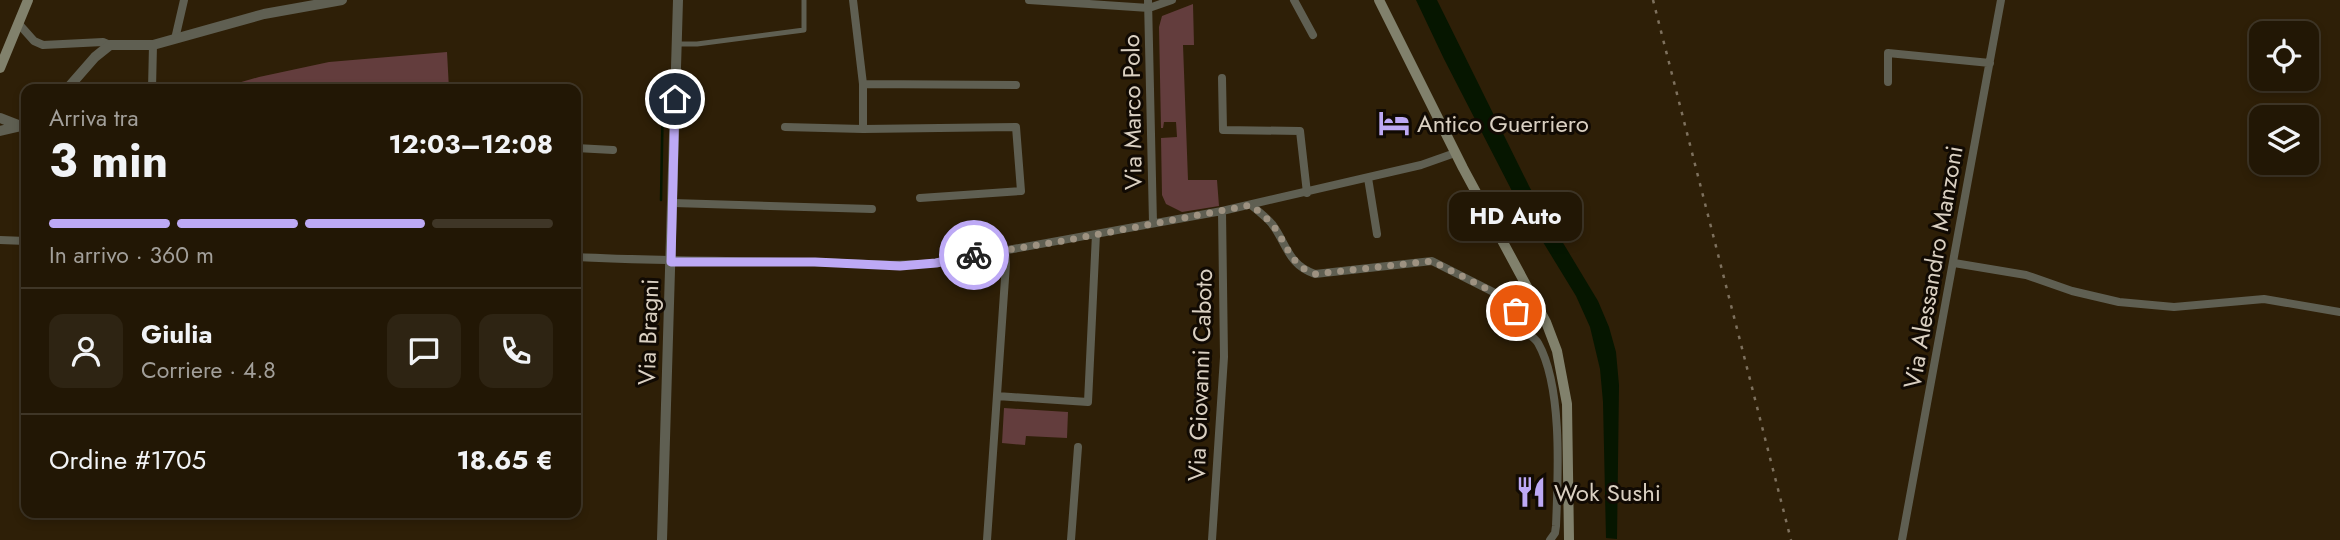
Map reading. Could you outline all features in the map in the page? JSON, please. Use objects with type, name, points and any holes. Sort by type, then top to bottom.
[{"type":"main road","points":[[0,68],[28,0]]},
{"type":"main road","points":[[1379,0],[1455,153],[1546,322],[1557,351],[1567,404],[1569,540]]},
{"type":"street","points":[[175,39],[184,0]]},
{"type":"street","points":[[18,23],[34,41],[43,45],[103,42],[110,45],[153,45],[264,14],[342,0]]},
{"type":"street","name":"Via Bragni","points":[[662,540],[678,0]]},
{"type":"street","points":[[677,44],[697,44],[804,30],[804,0]]},
{"type":"street","points":[[853,0],[863,84],[863,129]]},
{"type":"street","points":[[1029,0],[1148,4],[1172,0]]},
{"type":"street","points":[[1294,0],[1313,35]]},
{"type":"street","name":"Via Alessandro Manzoni","points":[[1902,540],[2001,0]]},
{"type":"street","name":"Via Marco Polo","points":[[1148,4],[1153,223]]},
{"type":"street","points":[[71,84],[95,57],[110,45]]},
{"type":"street","points":[[152,84],[153,45]]},
{"type":"street","points":[[1888,82],[1888,53],[1990,63]]},
{"type":"street","points":[[1222,78],[1223,130],[1300,131],[1307,193]]},
{"type":"street","points":[[863,84],[1016,86]]},
{"type":"street","points":[[0,118],[21,125]]},
{"type":"street","points":[[0,131],[21,127]]},
{"type":"street","points":[[785,127],[1016,127],[1021,191],[919,198]]},
{"type":"street","points":[[581,148],[613,150]]},
{"type":"street","points":[[581,257],[671,262],[815,262],[900,266],[936,263],[1251,205],[1421,165],[1455,153]]},
{"type":"street","points":[[1368,178],[1377,234]]},
{"type":"street","points":[[673,203],[872,209]]},
{"type":"street","points":[[1251,205],[1272,223],[1295,263],[1303,270],[1315,274],[1432,261],[1509,300],[1516,311],[1520,326],[1537,341],[1546,364],[1554,402],[1556,518],[1555,533],[1550,540]]},
{"type":"street","name":"Via Giovanni Caboto","points":[[1212,540],[1224,357],[1222,211]]},
{"type":"street","points":[[997,396],[1088,402],[1096,234]]},
{"type":"street","points":[[0,240],[21,241]]},
{"type":"street","points":[[987,540],[1004,250]]},
{"type":"street","points":[[1954,263],[2026,275],[2072,291],[2119,302],[2174,307],[2264,299],[2340,312]]},
{"type":"street","points":[[1071,540],[1079,447]]},
{"type":"shaded area","points":[[1416,0],[1437,0],[1530,188],[1598,301],[1609,327],[1616,352],[1619,385],[1617,539],[1606,538],[1603,402],[1600,369],[1590,327],[1576,296],[1513,193]]},
{"type":"shaded area","points":[[1193,4],[1194,45],[1183,45],[1188,180],[1217,180],[1219,206],[1182,212],[1166,204],[1162,195],[1161,138],[1177,137],[1176,122],[1164,122],[1161,128],[1159,27],[1162,16]]},
{"type":"shaded area","points":[[447,52],[449,84],[234,84],[329,62]]},
{"type":"shaded area","points":[[1004,408],[1068,412],[1067,438],[1026,436],[1025,445],[1002,443]]},
{"type":"waterway","points":[[661,200],[663,93]]},
{"type":"railway","points":[[1653,0],[1791,540]]},
{"type":"way so far","points":[[974,255],[1251,205],[1272,223],[1295,263],[1303,270],[1315,274],[1432,261],[1509,300],[1516,311]]},
{"type":"place","name":"Antico Guerriero","points":[[1394,123]]},
{"type":"place","name":"HD Auto","points":[[1516,311]]},
{"type":"place","name":"Wok Sushi","points":[[1531,492]]},
{"type":"route","points":[[675,99],[671,262],[815,262],[900,266],[936,263],[974,255]]}]
